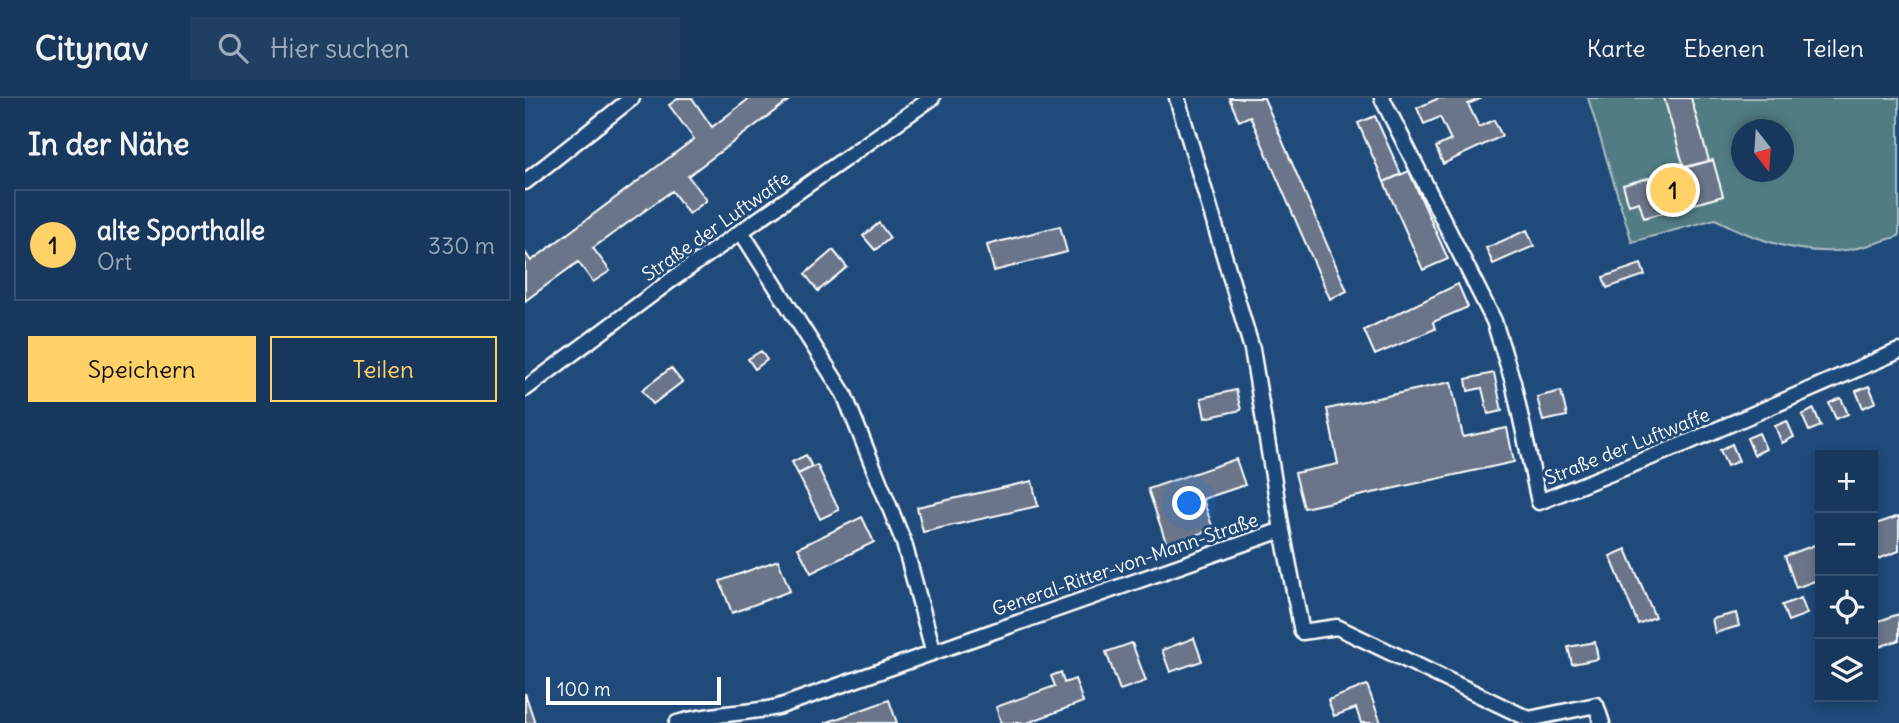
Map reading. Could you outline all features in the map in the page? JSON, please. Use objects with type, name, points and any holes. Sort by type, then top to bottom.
[{"type":"street","points":[[525,182],[632,98]]},
{"type":"street","name":"Straße der Luftwaffe","points":[[525,389],[670,281],[932,98]]},
{"type":"street","name":"General-Ritter-von-Mann-Straße","points":[[677,723],[702,715],[740,715],[778,707],[933,650],[1282,530],[1252,349],[1177,98]]},
{"type":"street","name":"Straße der Luftwaffe","points":[[1382,98],[1494,321],[1513,382],[1539,502],[1684,444],[1899,351]]},
{"type":"street","points":[[742,233],[844,394],[907,550],[933,650]]},
{"type":"street","points":[[1282,530],[1302,632],[1337,627],[1529,719],[1596,705],[1602,723]]},
{"type":"green space","points":[[1588,98],[1899,98],[1899,236],[1853,249],[1812,251],[1762,240],[1715,219],[1632,242]]},
{"type":"building","points":[[679,98],[692,98],[712,127],[750,98],[792,98],[688,176],[707,200],[689,214],[672,191],[593,248],[610,271],[593,282],[578,262],[525,301],[525,252],[531,261],[694,139],[669,105]]},
{"type":"building","points":[[1229,98],[1264,98],[1347,291],[1330,299],[1250,116],[1239,121]]},
{"type":"building","points":[[1439,98],[1482,98],[1468,104],[1479,127],[1494,120],[1502,136],[1443,164],[1436,147],[1451,140],[1440,117],[1424,124],[1417,108]]},
{"type":"building","points":[[1664,98],[1691,98],[1709,161],[1684,167]]},
{"type":"building","points":[[1375,116],[1401,174],[1384,182],[1358,123]]},
{"type":"building","points":[[1713,160],[1723,196],[1644,218],[1639,202],[1629,205],[1623,185]]},
{"type":"building","points":[[1409,171],[1448,259],[1423,270],[1384,182]]},
{"type":"building","points":[[879,223],[890,238],[875,250],[863,236]]},
{"type":"building","points":[[1060,226],[1067,252],[994,271],[987,245]]},
{"type":"building","points":[[1527,230],[1534,246],[1493,264],[1486,248]]},
{"type":"building","points":[[833,250],[847,267],[818,291],[805,274]]},
{"type":"building","points":[[1641,264],[1645,275],[1607,288],[1603,277]]},
{"type":"building","points":[[1458,284],[1468,307],[1433,322],[1435,329],[1375,355],[1364,330]]},
{"type":"building","points":[[761,351],[767,360],[755,369],[748,359]]},
{"type":"building","points":[[671,368],[682,382],[653,404],[642,390]]},
{"type":"building","points":[[1494,373],[1502,411],[1488,414],[1482,388],[1468,391],[1466,379]]},
{"type":"building","points":[[1451,382],[1463,437],[1507,428],[1514,462],[1304,508],[1295,473],[1338,464],[1327,409]]},
{"type":"building","points":[[1869,386],[1876,402],[1863,408],[1856,391]]},
{"type":"building","points":[[1236,390],[1241,410],[1205,418],[1201,398]]},
{"type":"building","points":[[1561,391],[1567,416],[1543,421],[1537,397]]},
{"type":"building","points":[[1841,398],[1848,414],[1836,419],[1829,403]]},
{"type":"building","points":[[1814,409],[1821,426],[1809,431],[1802,415]]},
{"type":"building","points":[[1787,421],[1794,437],[1782,443],[1775,426]]},
{"type":"building","points":[[1759,433],[1766,449],[1754,455],[1747,438]]},
{"type":"building","points":[[1732,444],[1739,461],[1727,466],[1720,450]]},
{"type":"building","points":[[806,455],[812,467],[798,474],[792,462]]},
{"type":"building","points":[[1236,459],[1245,485],[1203,499],[1213,529],[1167,545],[1148,489]]},
{"type":"building","points":[[817,465],[839,510],[820,519],[798,474]]},
{"type":"building","points":[[1032,481],[1038,506],[923,532],[917,507]]},
{"type":"building","points":[[1899,516],[1899,551],[1878,559],[1878,523]]},
{"type":"building","points":[[862,517],[874,542],[811,573],[798,548]]},
{"type":"building","points":[[1815,545],[1815,581],[1796,588],[1785,556]]},
{"type":"building","points":[[1626,549],[1655,617],[1638,624],[1610,556]]},
{"type":"building","points":[[778,560],[790,591],[732,613],[720,581]]},
{"type":"building","points":[[1801,598],[1807,614],[1788,621],[1782,605]]},
{"type":"building","points":[[1736,613],[1739,626],[1715,633],[1712,619]]},
{"type":"building","points":[[1899,614],[1899,640],[1878,647],[1878,621]]},
{"type":"building","points":[[1194,638],[1202,661],[1170,672],[1162,650]]},
{"type":"building","points":[[1595,642],[1598,659],[1572,664],[1568,647]]},
{"type":"building","points":[[1132,643],[1146,681],[1120,690],[1106,652]]},
{"type":"building","points":[[1061,672],[1064,683],[1075,679],[1083,702],[1027,723],[1001,723],[996,707],[1055,686],[1051,676]]},
{"type":"building","points":[[1367,685],[1381,723],[1361,723],[1356,708],[1334,716],[1328,700]]},
{"type":"building","points":[[525,693],[535,723],[525,723]]},
{"type":"building","points":[[889,700],[897,723],[825,723]]},
{"type":"place","name":"alte Sporthalle","points":[[1673,190]]}]
